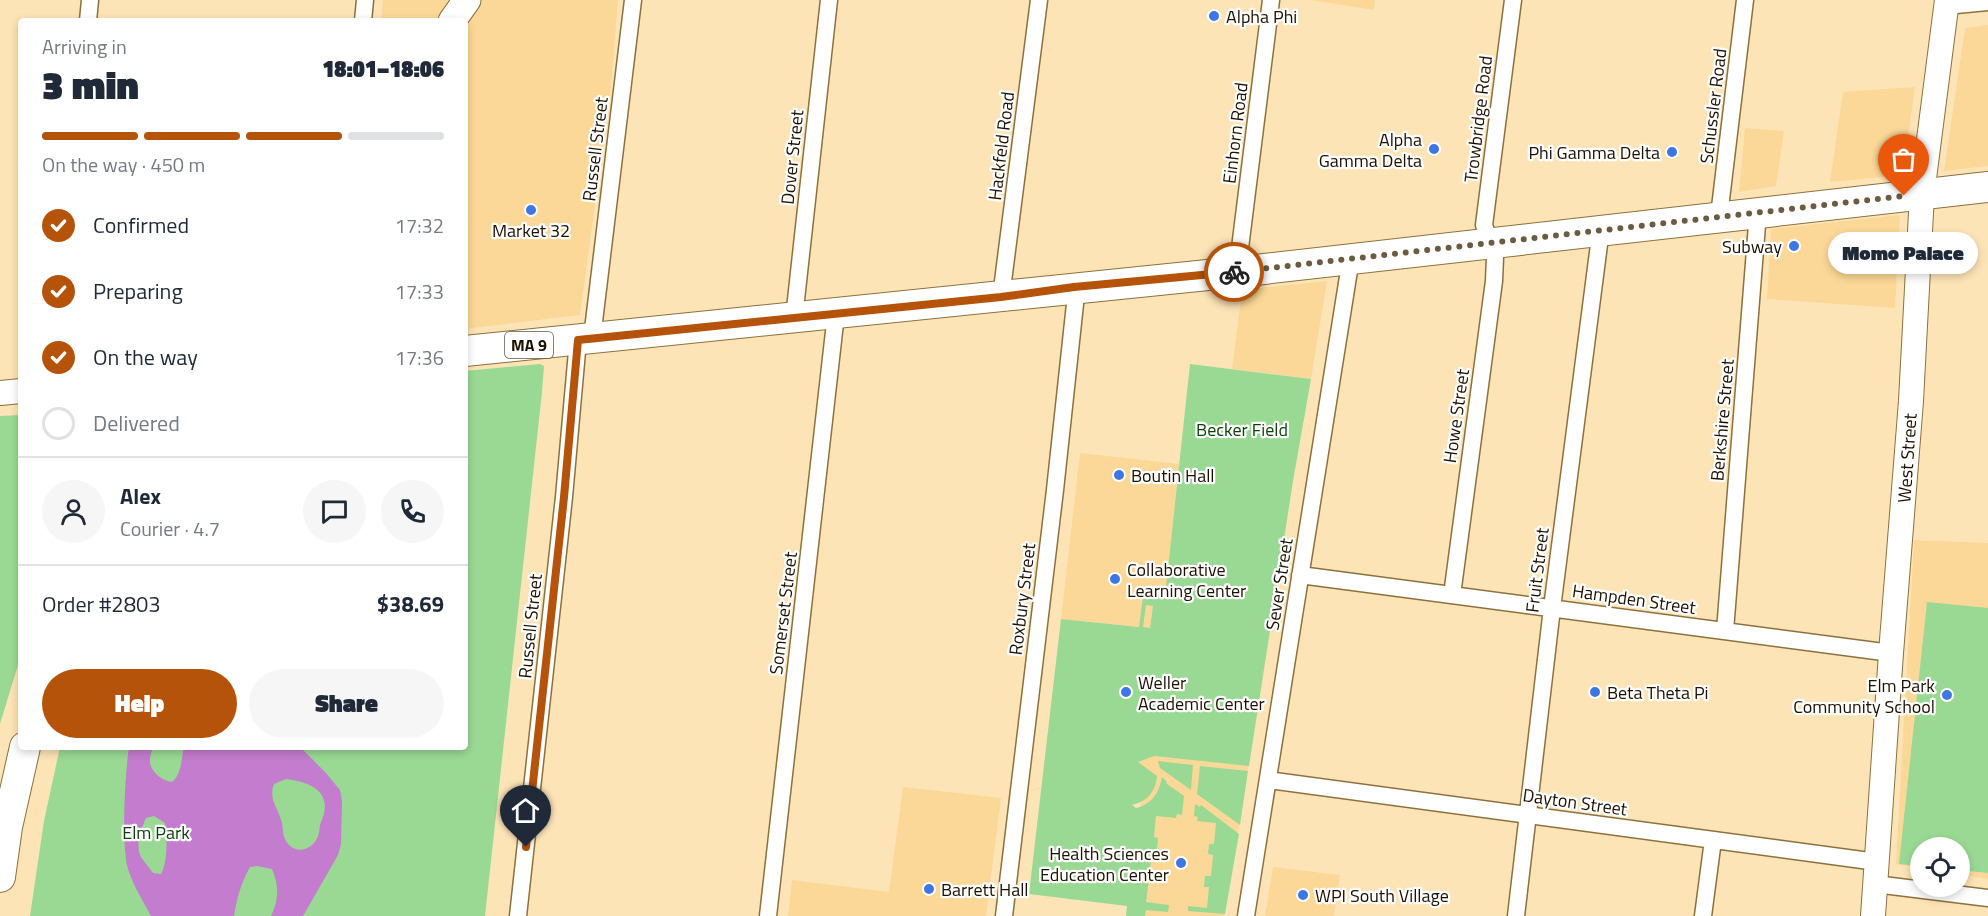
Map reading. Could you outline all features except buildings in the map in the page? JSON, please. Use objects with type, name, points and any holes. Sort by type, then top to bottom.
[{"type":"highway","name":"MA 9","points":[[468,351],[1237,272],[1988,187]]},
{"type":"highway","points":[[0,877],[9,817],[24,750]]},
{"type":"main road","points":[[454,18],[467,0]]},
{"type":"street","points":[[88,18],[90,0]]},
{"type":"street","points":[[363,18],[365,0]]},
{"type":"street","name":"Russell Street","points":[[518,916],[563,507],[633,0]]},
{"type":"street","name":"Dover Street","points":[[794,318],[829,0]]},
{"type":"street","name":"Hackfeld Road","points":[[1001,297],[1039,0]]},
{"type":"street","name":"Einhorn Road","points":[[1237,272],[1271,0]]},
{"type":"street","name":"Trowbridge Road","points":[[1490,242],[1484,225],[1513,0]]},
{"type":"street","name":"Schussler Road","points":[[1719,216],[1745,0]]},
{"type":"street","points":[[1946,3],[1988,2]]},
{"type":"street","name":"West Street","points":[[1873,916],[1911,409],[1922,194],[1946,3]]},
{"type":"street","name":"Berkshire Street","points":[[1725,631],[1758,212]]},
{"type":"street","name":"Fruit Street","points":[[1516,916],[1552,608],[1601,229]]},
{"type":"street","name":"Howe Street","points":[[1452,595],[1494,281],[1495,257],[1490,242]]},
{"type":"street","name":"Sever Street","points":[[1246,916],[1351,258]]},
{"type":"street","name":"Roxbury Street","points":[[1004,916],[1055,490],[1075,304],[1074,287]]},
{"type":"street","name":"Somerset Street","points":[[768,916],[836,314]]},
{"type":"street","points":[[0,393],[18,391]]},
{"type":"street","name":"Hampden Street","points":[[1300,575],[1891,652]]},
{"type":"street","name":"Dayton Street","points":[[1268,780],[1713,840],[1988,898]]},
{"type":"street","points":[[1703,916],[1713,840]]},
{"type":"shaded area","points":[[383,0],[618,0],[611,87],[580,315],[468,329],[468,18],[381,18]]},
{"type":"shaded area","points":[[1311,0],[1375,0],[1374,10]]},
{"type":"shaded area","points":[[1988,25],[1988,166],[1944,171],[1965,28]]},
{"type":"shaded area","points":[[1915,87],[1903,175],[1830,182],[1843,92]]},
{"type":"shaded area","points":[[1745,128],[1784,131],[1776,186],[1739,192]]},
{"type":"shaded area","points":[[1900,215],[1895,308],[1767,299],[1771,229]]},
{"type":"shaded area","points":[[1327,281],[1311,379],[1232,369],[1242,290]]},
{"type":"shaded area","points":[[1080,453],[1179,464],[1164,609],[1272,622],[1224,916],[1126,916],[1141,799],[1042,788],[1001,798],[1042,787],[1057,658],[1161,629],[1061,619]]},
{"type":"shaded area","name":"Elm Park Community School","points":[[1914,540],[1988,543],[1988,879],[1970,876],[1970,837],[1910,837],[1910,866],[1896,864]]},
{"type":"shaded area","points":[[129,750],[152,750],[151,767],[158,776],[172,782],[179,771],[183,750],[303,750],[340,790],[341,844],[338,855],[303,916],[271,916],[277,898],[274,875],[272,869],[257,866],[250,867],[244,879],[234,916],[151,916],[128,869],[124,809]],"holes":[[[286,779],[312,786],[322,796],[325,803],[316,841],[308,848],[299,850],[294,849],[286,841],[281,818],[272,795],[274,784]],[[154,816],[165,823],[166,856],[163,869],[161,874],[153,873],[139,852],[141,832],[146,818]]]},
{"type":"shaded area","points":[[903,787],[1001,798],[986,916],[788,916],[792,880],[889,892]]},
{"type":"shaded area","name":"WPI South Village","points":[[1273,867],[1340,875],[1334,916],[1265,916]]},
{"type":"green space","name":"Elm Park","points":[[540,364],[544,366],[485,916],[30,916],[44,821],[59,750],[468,750],[468,371]]},
{"type":"green space","name":"Becker Field","points":[[1190,364],[1311,379],[1249,766],[1154,756],[1138,762],[1157,776],[1155,787],[1149,795],[1132,805],[1136,808],[1146,804],[1154,797],[1162,777],[1167,784],[1184,796],[1182,815],[1177,814],[1176,818],[1156,816],[1154,837],[1158,838],[1157,850],[1152,850],[1150,870],[1153,870],[1152,879],[1149,879],[1146,902],[1169,905],[1168,912],[1146,910],[1145,916],[1126,916],[1127,906],[1029,894],[1061,619],[1139,627],[1144,589],[1158,591],[1166,587]],"holes":[[[1146,605],[1153,606],[1150,628],[1143,627]]]},
{"type":"green space","points":[[18,415],[18,665],[0,724],[0,416]]},
{"type":"green space","name":"Elm Park Community School","points":[[1927,602],[1988,608],[1988,873],[1970,871],[1970,837],[1910,837],[1910,865],[1899,864]]},
{"type":"green space","points":[[1158,761],[1193,765],[1191,790],[1160,768]]},
{"type":"green space","points":[[1200,766],[1248,771],[1240,825],[1197,794]]},
{"type":"green space","points":[[1195,804],[1200,807],[1201,805],[1239,834],[1225,914],[1188,911],[1188,906],[1207,908],[1209,887],[1204,887],[1205,876],[1211,876],[1213,855],[1208,854],[1209,844],[1214,844],[1216,823],[1197,821],[1198,817],[1194,816]]},
{"type":"way so far","points":[[1234,272],[1904,196]]},
{"type":"place","name":"Alpha Phi","points":[[1214,16]]},
{"type":"place","name":"Alpha Gamma Delta","points":[[1434,149]]},
{"type":"place","name":"Phi Gamma Delta","points":[[1672,152]]},
{"type":"place","name":"Momo Palace","points":[[1904,196]]},
{"type":"place","name":"Market 32","points":[[531,210]]},
{"type":"place","name":"Subway","points":[[1794,246]]},
{"type":"place","name":"Boutin Hall","points":[[1119,475]]},
{"type":"place","name":"Collaborative Learning Center","points":[[1115,579]]},
{"type":"place","name":"Weller Academic Center","points":[[1126,692]]},
{"type":"place","name":"Beta Theta Pi","points":[[1595,692]]},
{"type":"place","name":"Elm Park Community School","points":[[1947,695]]},
{"type":"place","name":"Health Sciences Education Center","points":[[1181,863]]},
{"type":"place","name":"Barrett Hall","points":[[929,889]]},
{"type":"place","name":"WPI South Village","points":[[1303,895]]},
{"type":"route","points":[[526,847],[564,497],[578,340],[1234,272]]}]
